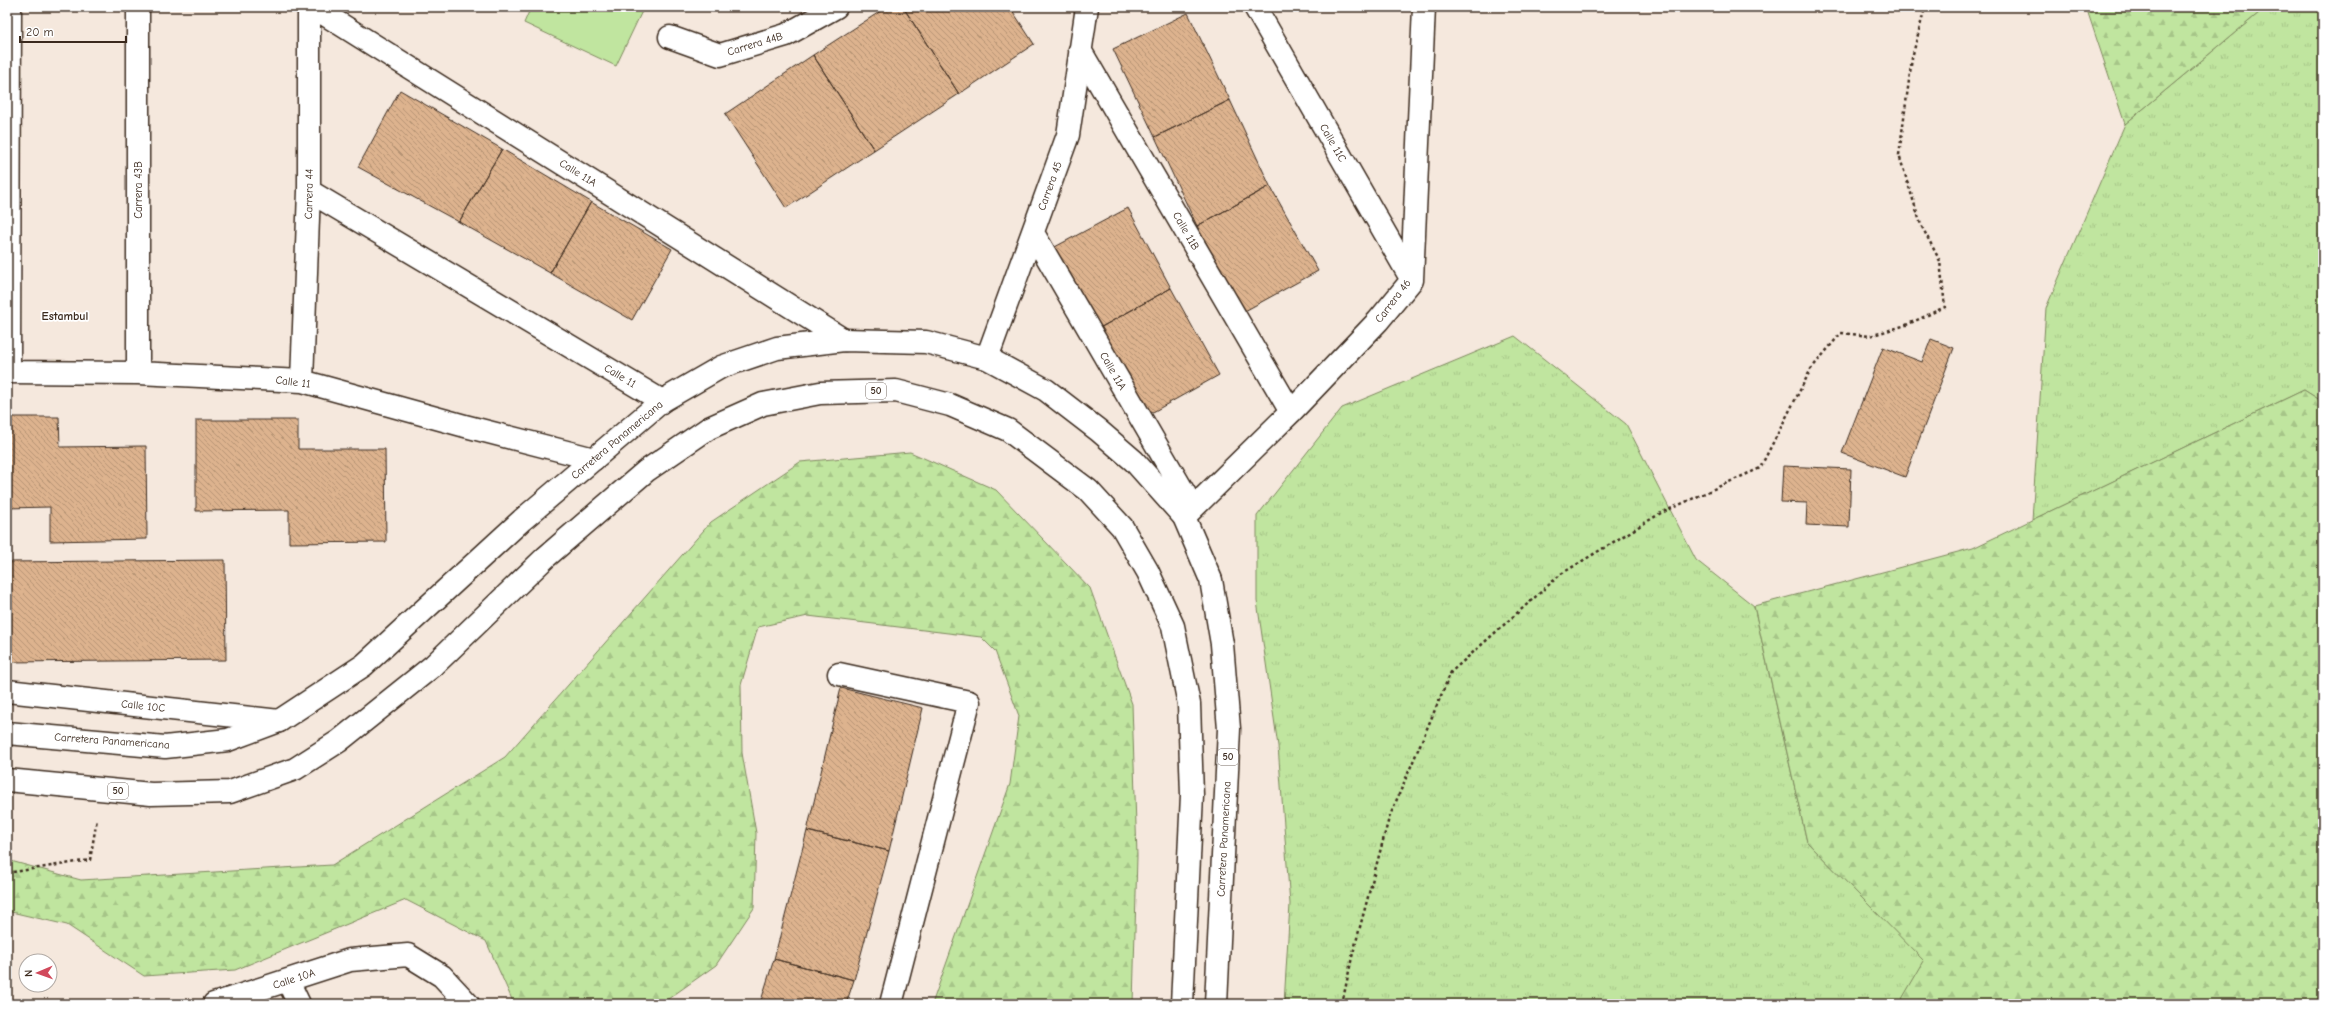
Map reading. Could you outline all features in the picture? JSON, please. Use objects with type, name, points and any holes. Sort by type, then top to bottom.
[{"type":"main road","points":[[8,372],[10,7]]},
{"type":"main road","name":"Carrera 43B","points":[[138,7],[138,373]]},
{"type":"main road","name":"Carrera 44","points":[[302,381],[309,191],[309,7]]},
{"type":"main road","name":"Calle 11A","points":[[313,7],[844,340]]},
{"type":"main road","name":"Carrera 44B","points":[[670,37],[720,55],[786,36],[836,7]]},
{"type":"main road","name":"Calle 11C","points":[[1255,7],[1412,280]]},
{"type":"main road","name":"Carrera 46","points":[[1189,512],[1291,412],[1378,321],[1412,280],[1424,7]]},
{"type":"main road","name":"Carrera 45","points":[[988,358],[1068,135],[1086,8]]},
{"type":"main road","name":"Calle 11B","points":[[1080,50],[1291,412]]},
{"type":"main road","name":"Calle 11","points":[[309,191],[662,401]]},
{"type":"main road","name":"Calle 11A","points":[[1033,234],[1189,512]]},
{"type":"main road","name":"Carretera Panamericana","points":[[7,733],[165,747],[228,740],[279,721],[364,665],[522,520],[662,401],[721,367],[777,348],[844,340],[926,342],[988,358],[1046,390],[1098,430],[1189,512],[1211,580],[1222,644],[1229,729],[1216,1004]]},
{"type":"main road","name":"Calle 11","points":[[8,372],[138,373],[302,381],[465,426],[594,459]]},
{"type":"main road","name":"50","points":[[7,780],[151,794],[230,792],[295,769],[339,741],[434,665],[551,552],[646,471],[709,428],[763,404],[820,393],[896,391],[950,405],[1008,430],[1088,490],[1122,527],[1148,572],[1173,626],[1189,704],[1192,795],[1182,1004]]},
{"type":"main road","points":[[839,674],[970,702],[891,1004]]},
{"type":"main road","name":"Calle 10C","points":[[7,692],[279,721]]},
{"type":"main road","name":"Calle 10A","points":[[214,1004],[350,960],[408,955],[442,976],[468,1004]]},
{"type":"main road","points":[[288,981],[299,1004]]},
{"type":"path","points":[[1342,1004],[1352,957],[1389,818],[1451,672],[1561,574],[1661,513],[1760,468],[1812,369],[1841,333],[1870,336],[1906,325],[1945,307],[1940,261],[1921,225],[1899,155],[1912,58],[1925,7]]},
{"type":"path","points":[[7,873],[90,860],[102,789]]},
{"type":"green space","points":[[531,7],[644,7],[616,66],[524,23]]},
{"type":"green space","points":[[2086,7],[2266,7],[2125,124]]},
{"type":"green space","points":[[2266,7],[2323,7],[2323,402],[2304,390],[2032,520],[2046,308],[2125,124]]},
{"type":"green space","points":[[1515,336],[1626,424],[1696,560],[1754,606],[1807,842],[1925,961],[1899,1004],[1284,1004],[1290,904],[1278,746],[1257,601],[1257,516],[1342,408]]},
{"type":"green space","points":[[2304,390],[2323,402],[2323,1004],[1899,1004],[1924,961],[1807,842],[1754,606],[1973,548]]},
{"type":"green space","points":[[910,452],[996,490],[1090,588],[1132,704],[1137,856],[1133,1004],[932,1004],[1010,784],[1019,716],[995,651],[981,637],[808,616],[758,627],[741,685],[742,753],[756,833],[754,908],[716,965],[661,1004],[514,1004],[486,941],[406,900],[235,970],[144,976],[67,925],[7,911],[7,860],[81,880],[332,865],[505,757],[711,522],[800,462]]},
{"type":"building","points":[[887,7],[903,7],[959,94],[874,150],[813,55]]},
{"type":"building","points":[[903,7],[1010,7],[1034,44],[959,94]]},
{"type":"building","points":[[1188,13],[1230,100],[1155,137],[1113,49]]},
{"type":"building","points":[[813,55],[874,150],[786,208],[725,114]]},
{"type":"building","points":[[400,90],[502,149],[459,222],[358,167]]},
{"type":"building","points":[[1230,100],[1270,186],[1197,226],[1155,137]]},
{"type":"building","points":[[502,149],[591,202],[550,273],[459,222]]},
{"type":"building","points":[[1270,186],[1318,271],[1243,312],[1197,226]]},
{"type":"building","points":[[591,202],[672,249],[632,320],[550,273]]},
{"type":"building","points":[[1128,208],[1171,288],[1096,330],[1051,249]]},
{"type":"building","points":[[1171,288],[1219,375],[1144,417],[1096,330]]},
{"type":"building","points":[[1931,339],[1954,348],[1905,477],[1842,453],[1883,347],[1922,362]]},
{"type":"building","points":[[7,417],[59,417],[60,447],[146,446],[147,539],[50,541],[50,507],[7,508]]},
{"type":"building","points":[[196,420],[298,420],[298,449],[385,449],[386,542],[289,543],[289,510],[196,511]]},
{"type":"building","points":[[1783,466],[1851,469],[1849,527],[1806,525],[1807,503],[1781,502]]},
{"type":"building","points":[[225,560],[226,660],[7,662],[7,562]]},
{"type":"building","points":[[841,688],[923,708],[889,851],[807,831]]},
{"type":"building","points":[[807,831],[889,851],[854,980],[774,959]]},
{"type":"building","points":[[774,959],[854,980],[846,1004],[760,1004]]},
{"type":"district","name":"Estambul","points":[[65,316]]}]
